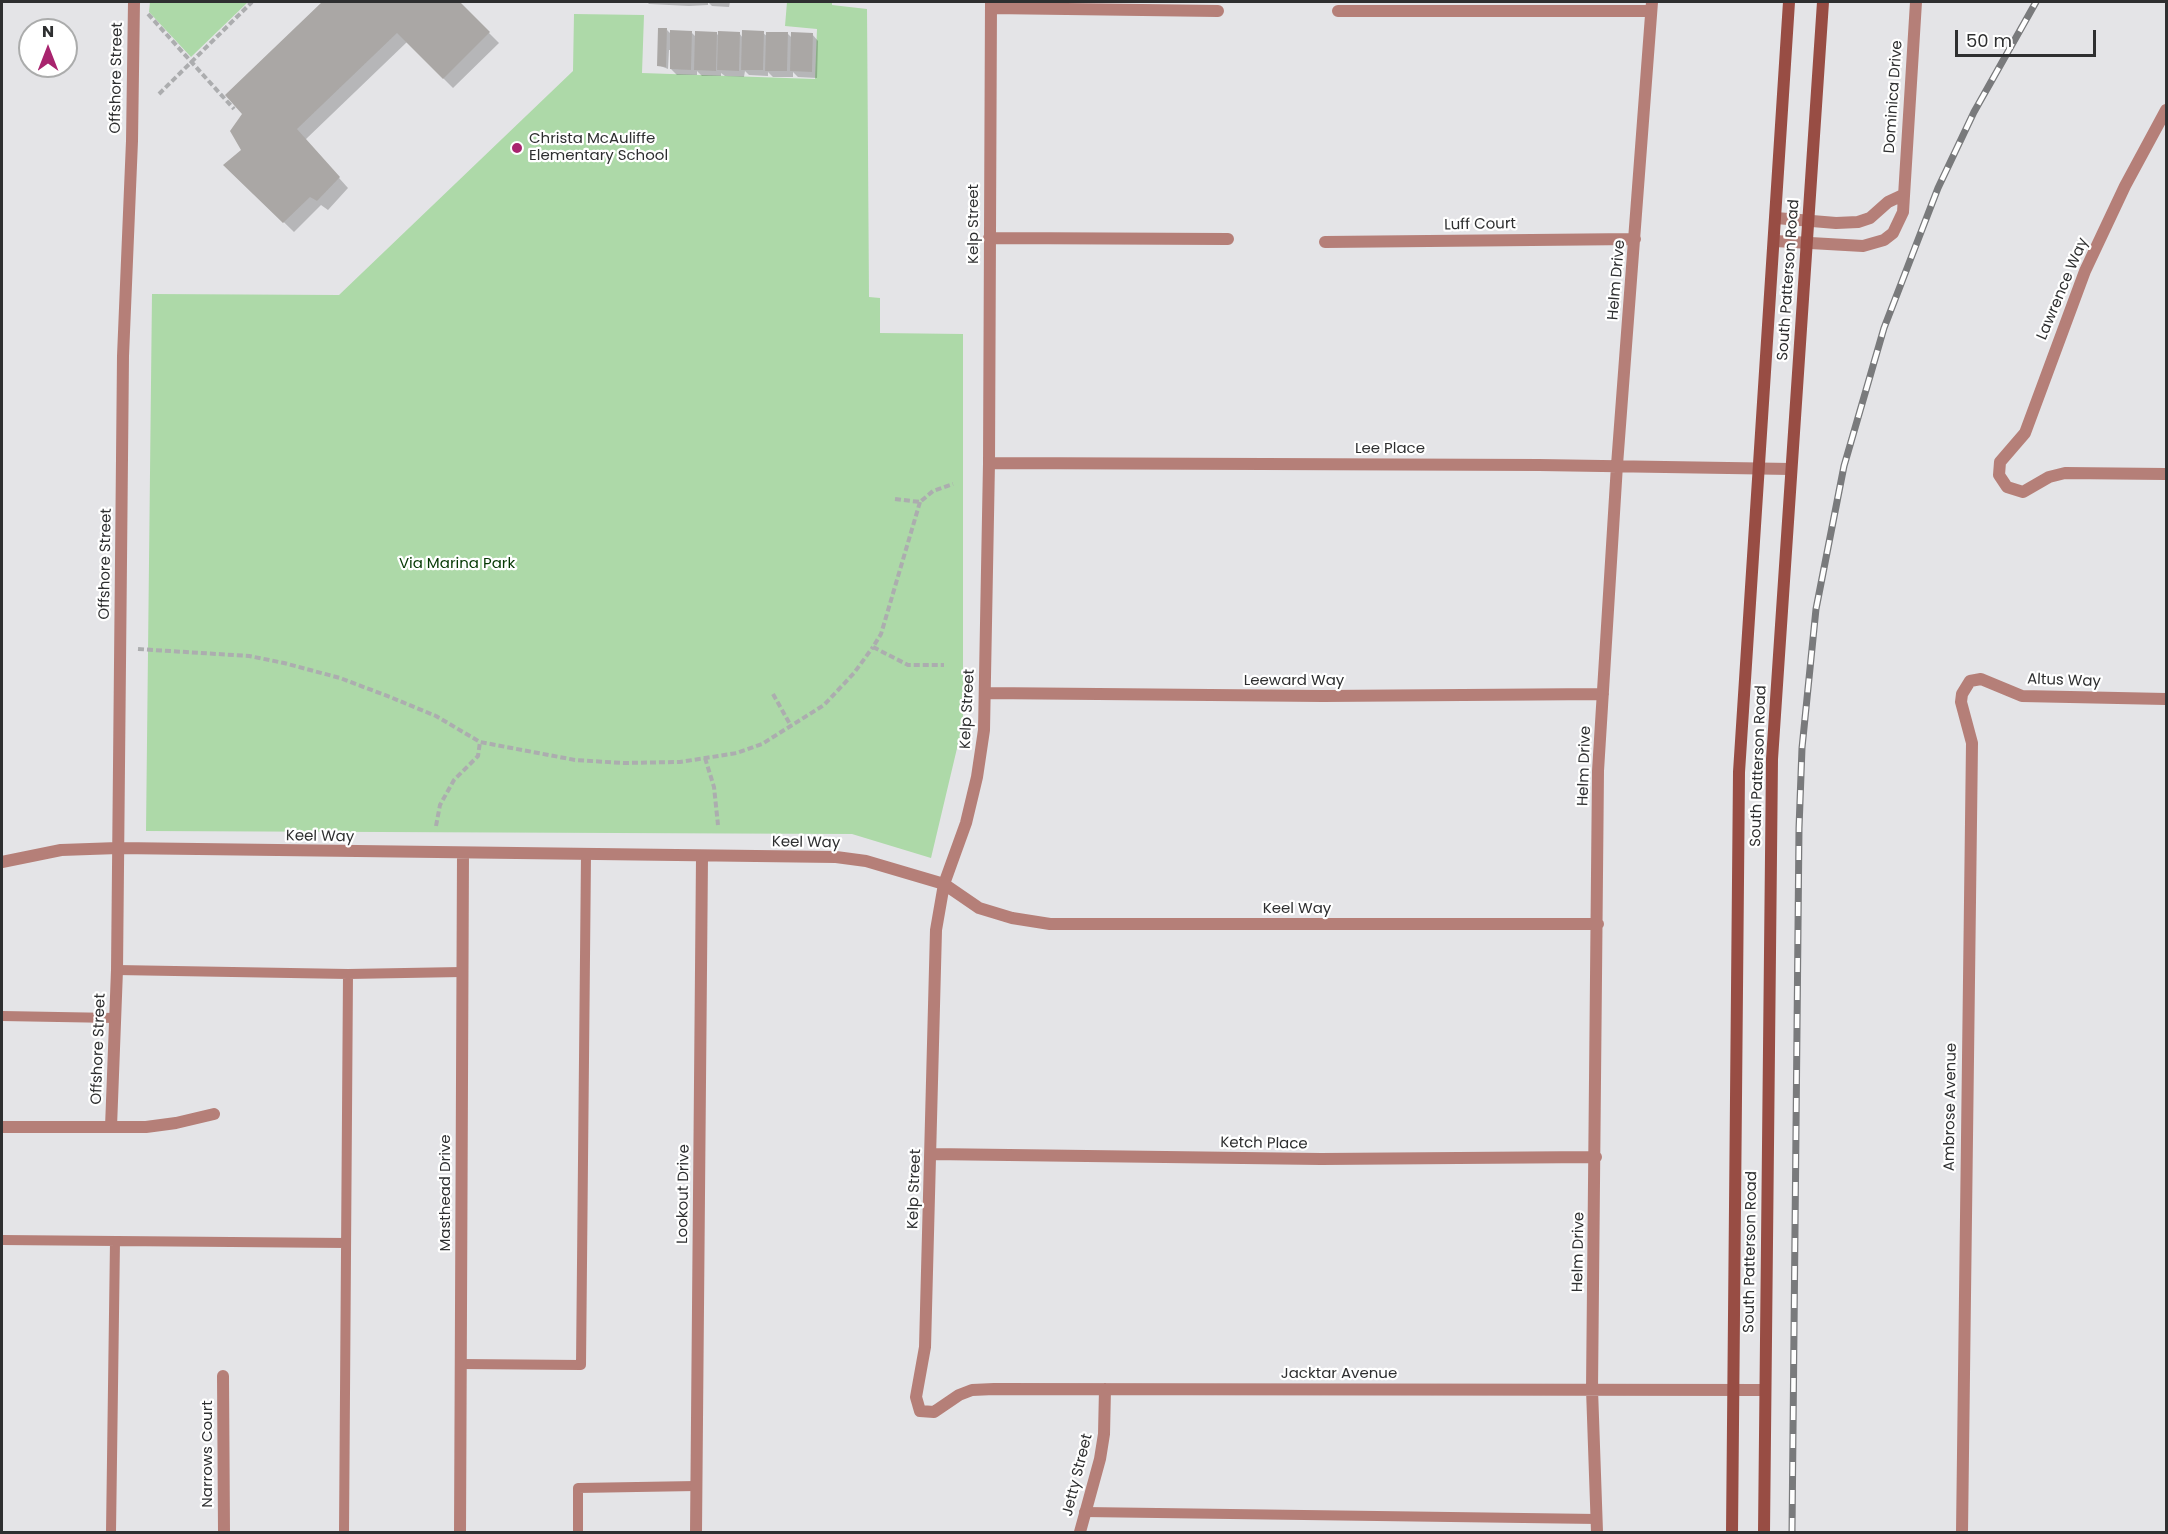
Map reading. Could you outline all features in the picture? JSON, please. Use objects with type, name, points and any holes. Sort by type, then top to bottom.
[{"type":"street","name":"Offshore Street","points":[[111,1126],[117,970],[123,356],[132,141],[134,2]]},
{"type":"street","name":"South Patterson Road","points":[[1732,1533],[1739,772],[1789,2]]},
{"type":"street","name":"South Patterson Road","points":[[1764,1533],[1772,759],[1823,2]]},
{"type":"street","name":"Dominica Drive","points":[[1775,241],[1848,247],[1874,244],[1893,233],[1903,212],[1916,2]]},
{"type":"street","points":[[991,5],[1218,11]]},
{"type":"street","name":"Kelp Street","points":[[920,1411],[916,1397],[925,1347],[934,953],[944,884],[966,823],[977,777],[984,730],[989,463],[991,5]]},
{"type":"street","points":[[1338,11],[1651,6]]},
{"type":"street","name":"Helm Drive","points":[[1597,1533],[1592,1389],[1598,771],[1617,465],[1651,6]]},
{"type":"street","name":"Lawrence Way","points":[[2166,110],[2125,186],[2085,271],[2025,433],[2000,462],[2002,482],[2015,491],[2023,492],[2049,477],[2065,473],[2166,474]]},
{"type":"street","points":[[1776,218],[1858,222],[1870,218],[1888,202],[1903,195]]},
{"type":"street","points":[[989,238],[1228,239]]},
{"type":"street","name":"Luff Court","points":[[1325,242],[1635,239]]},
{"type":"street","name":"Lee Place","points":[[989,463],[1617,465],[1791,469]]},
{"type":"street","name":"Altus Way","points":[[1965,685],[1981,679],[2022,696],[2166,699]]},
{"type":"street","name":"Ambrose Avenue","points":[[1962,1533],[1972,743],[1961,702],[1965,685]]},
{"type":"street","name":"Leeward Way","points":[[985,693],[1323,696],[1603,694]]},
{"type":"street","name":"Keel Way","points":[[2,862],[62,850],[118,848],[836,857],[866,861],[944,884],[979,908],[1012,918],[1050,924],[1598,924]]},
{"type":"street","name":"Masthead Drive","points":[[460,1533],[463,854]]},
{"type":"street","name":"Lookout Drive","points":[[696,1533],[702,857]]},
{"type":"street","points":[[2,1127],[176,1123],[214,1114]]},
{"type":"street","name":"Ketch Place","points":[[931,1154],[1321,1159],[1596,1157]]},
{"type":"street","name":"Narrows Court","points":[[223,1376],[224,1533]]},
{"type":"street","name":"Jetty Street","points":[[1080,1533],[1100,1459],[1104,1434],[1105,1389]]},
{"type":"street","name":"Jacktar Avenue","points":[[920,1411],[934,1412],[959,1395],[972,1390],[1765,1390]]},
{"type":"lane","points":[[460,1364],[581,1365],[586,855]]},
{"type":"lane","points":[[117,970],[348,974],[462,972]]},
{"type":"lane","points":[[344,1533],[348,974]]},
{"type":"lane","points":[[2,1016],[115,1018]]},
{"type":"lane","points":[[2,1240],[346,1243]]},
{"type":"lane","points":[[111,1533],[115,1241]]},
{"type":"lane","points":[[578,1533],[578,1488],[696,1486]]},
{"type":"lane","points":[[1084,1512],[1597,1520]]},
{"type":"path","points":[[159,94],[252,2]]},
{"type":"path","points":[[144,10],[234,109]]},
{"type":"path","points":[[138,649],[249,656],[306,669],[390,697],[436,716],[480,742],[585,761],[646,763],[737,753],[762,744],[824,705],[854,673],[881,634],[920,502],[933,491],[953,484]]},
{"type":"path","points":[[895,499],[920,502]]},
{"type":"path","points":[[873,647],[908,665],[944,665]]},
{"type":"path","points":[[773,694],[791,726]]},
{"type":"path","points":[[436,826],[440,805],[454,780],[478,756],[480,742]]},
{"type":"path","points":[[705,758],[714,787],[718,825]]},
{"type":"green space","points":[[150,2],[248,2],[191,57],[149,12]]},
{"type":"green space","name":"Via Marina Park","points":[[787,2],[832,2],[832,5],[867,9],[869,297],[880,298],[880,333],[963,334],[963,723],[931,858],[852,834],[146,831],[152,294],[339,295],[573,71],[574,14],[644,15],[642,73],[815,79],[817,29],[785,26]]},
{"type":"building","points":[[322,2],[460,2],[490,32],[443,79],[397,33],[297,129],[340,177],[317,201],[310,197],[283,223],[223,165],[241,150],[230,131],[242,114],[225,95]]},
{"type":"building","points":[[658,28],[667,28],[666,67],[657,66]]},
{"type":"building","points":[[670,30],[692,31],[691,70],[670,69]]},
{"type":"building","points":[[742,30],[764,31],[763,70],[741,70]]},
{"type":"building","points":[[695,31],[717,32],[716,71],[694,70]]},
{"type":"building","points":[[718,31],[740,32],[739,71],[717,70]]},
{"type":"building","points":[[766,32],[788,32],[787,71],[765,71]]},
{"type":"building","points":[[791,32],[813,33],[812,72],[790,71]]},
{"type":"railway","points":[[1792,1532],[1799,828],[1802,748],[1816,609],[1844,466],[1884,328],[1938,188],[1974,112],[2036,2]]},
{"type":"place","name":"Christa McAuliffe Elementary School","points":[[517,148]]}]
